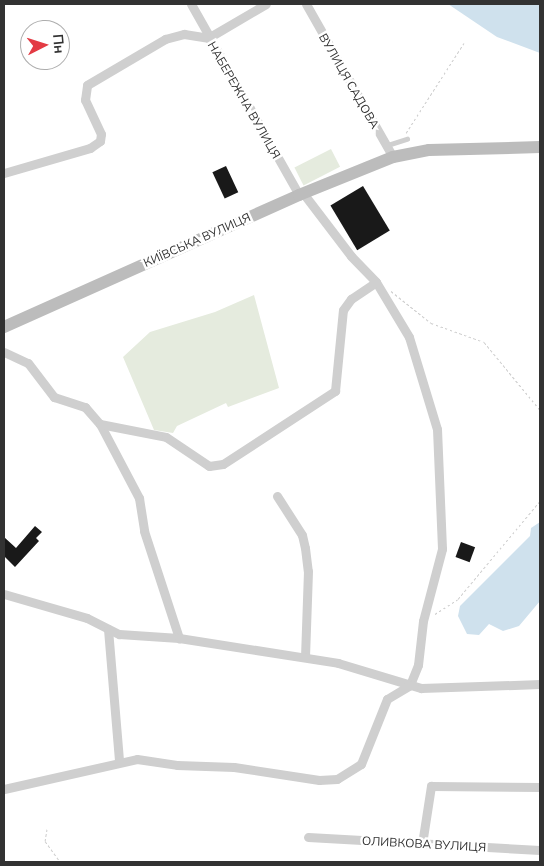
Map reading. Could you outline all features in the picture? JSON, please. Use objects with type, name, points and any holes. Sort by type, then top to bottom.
[{"type":"street","name":"НАБЕРЕЖНА ВУЛИЦЯ","points":[[191,4],[208,38],[301,194],[351,256],[377,284],[410,337],[437,429],[442,549],[424,621],[418,665],[410,685]]},
{"type":"street","points":[[4,173],[95,145],[100,141],[101,134],[85,100],[87,85],[165,39],[184,34],[208,38],[266,4]]},
{"type":"street","name":"ВУЛИЦЯ САДОВА","points":[[306,4],[388,145],[393,157]]},
{"type":"street","name":"КИЇВСЬКА ВУЛИЦЯ","points":[[4,327],[301,194],[393,157],[446,148],[540,147]]},
{"type":"street","points":[[100,424],[166,437],[209,466],[223,464],[336,391],[343,310],[351,299],[377,284]]},
{"type":"street","points":[[4,352],[28,363],[54,398],[86,407],[100,424],[139,498],[144,531],[179,638]]},
{"type":"street","points":[[277,496],[302,535],[306,548],[308,571],[305,657]]},
{"type":"street","points":[[4,594],[87,618],[108,629],[133,637],[179,638],[305,657],[338,663],[410,685],[457,688],[540,684]]},
{"type":"street","points":[[108,629],[120,761]]},
{"type":"street","points":[[4,789],[46,781],[120,761],[137,759],[178,766],[234,767],[320,780],[337,779],[361,764],[387,698],[410,685]]},
{"type":"street","points":[[422,844],[431,786],[540,787]]},
{"type":"street","name":"ОЛИВКОВА ВУЛИЦЯ","points":[[308,837],[540,850]]},
{"type":"lane","points":[[388,145],[404,140]]},
{"type":"path","points":[[404,140],[464,43]]},
{"type":"path","points":[[377,284],[383,284],[431,322],[484,342],[540,410]]},
{"type":"path","points":[[424,621],[458,599],[540,501]]},
{"type":"path","points":[[47,829],[45,841],[60,862]]},
{"type":"shaded area","points":[[331,149],[340,167],[304,185],[294,168]]},
{"type":"shaded area","points":[[254,295],[279,388],[228,407],[226,403],[177,426],[173,433],[154,430],[123,357],[150,332],[215,312]]},
{"type":"water","points":[[448,4],[540,4],[540,53],[497,37]]},
{"type":"water","points":[[540,522],[540,601],[519,626],[503,631],[489,624],[479,635],[467,634],[458,616],[460,606],[530,536],[531,528]]},
{"type":"building","points":[[226,166],[238,192],[225,199],[212,172]]},
{"type":"building","points":[[363,186],[390,231],[357,250],[330,206]]},
{"type":"building","points":[[35,526],[42,532],[36,538],[39,541],[15,567],[4,556],[4,537],[16,548]]},
{"type":"building","points":[[461,542],[475,547],[470,562],[456,557]]}]
